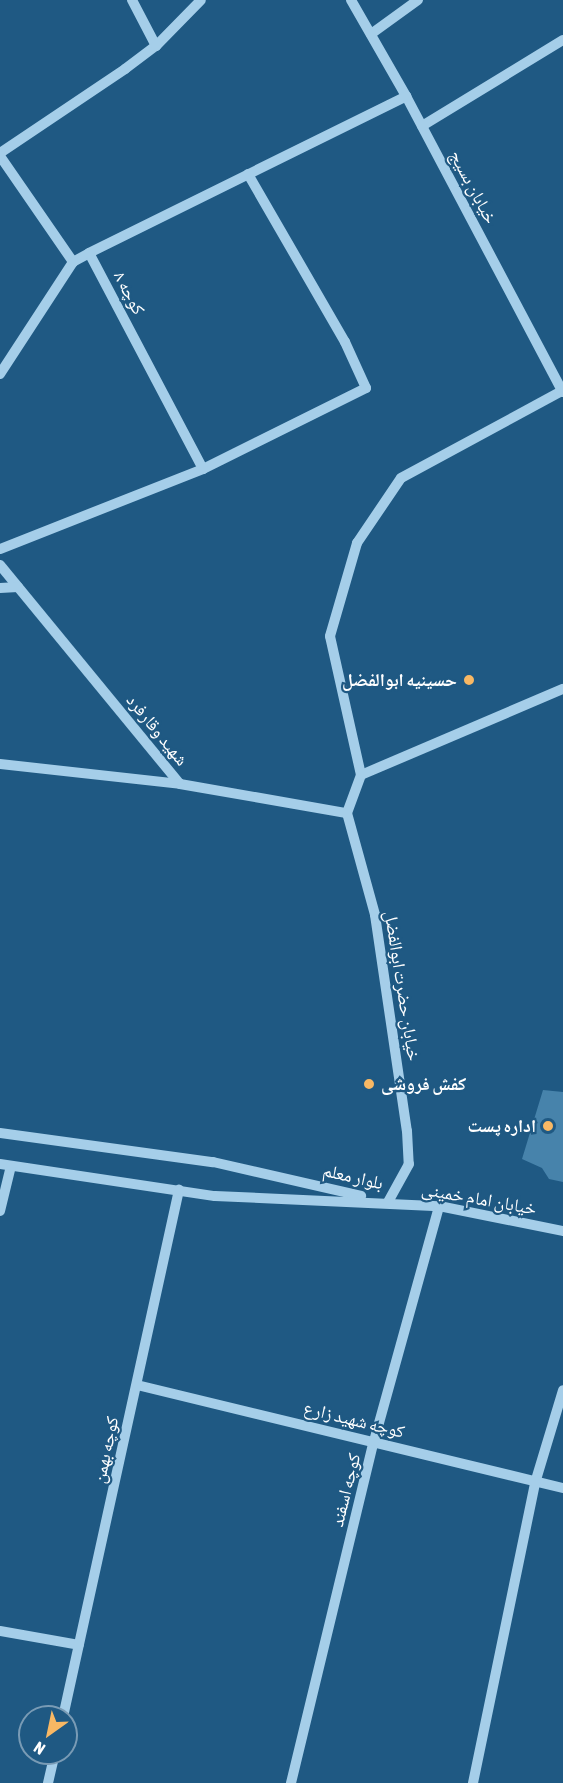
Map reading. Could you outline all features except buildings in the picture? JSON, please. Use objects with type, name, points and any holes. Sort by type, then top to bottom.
[{"type":"street","points":[[132,0],[156,46]]},
{"type":"street","points":[[73,262],[0,154],[156,46],[201,0]]},
{"type":"street","name":"خیابان بسیج","points":[[351,0],[406,96],[563,392]]},
{"type":"street","points":[[371,34],[418,0]]},
{"type":"street","points":[[422,126],[563,40]]},
{"type":"street","points":[[0,374],[73,262],[406,96]]},
{"type":"street","points":[[0,549],[202,469],[366,388],[345,342],[249,174]]},
{"type":"street","name":"کوچه ۸","points":[[89,253],[202,469]]},
{"type":"street","points":[[347,813],[361,775],[330,636],[357,543],[401,478],[563,392]]},
{"type":"street","name":"شهید وقارفرد","points":[[0,565],[180,784],[347,813]]},
{"type":"street","points":[[0,588],[18,587]]},
{"type":"street","points":[[361,775],[563,689]]},
{"type":"street","points":[[0,764],[180,784]]},
{"type":"street","name":"خیابان حضرت ابوالفضل","points":[[347,813],[375,915],[407,1131],[408,1164],[388,1202]]},
{"type":"street","name":"بلوار معلم","points":[[0,1133],[213,1162],[388,1202]]},
{"type":"street","points":[[0,1210],[5,1165]]},
{"type":"street","name":"بلوار معلم","points":[[5,1165],[215,1196],[388,1202]]},
{"type":"street","name":"کوچه بهمن","points":[[66,1705],[179,1190]]},
{"type":"street","name":"خیابان امام خمینی","points":[[388,1202],[439,1206],[563,1231]]},
{"type":"street","name":"کوچه اسفند","points":[[291,1783],[374,1442],[439,1206]]},
{"type":"street","name":"کوچه شهید زارع","points":[[137,1385],[563,1488]]},
{"type":"street","points":[[473,1783],[535,1483],[563,1390]]},
{"type":"street","points":[[0,1631],[80,1645]]},
{"type":"street","points":[[48,1783],[52,1765]]},
{"type":"place","name":"حسینیه ابوالفضل","points":[[469,680]]},
{"type":"place","name":"کفش فروشی","points":[[369,1084]]},
{"type":"place","name":"اداره پست","points":[[548,1126]]}]
